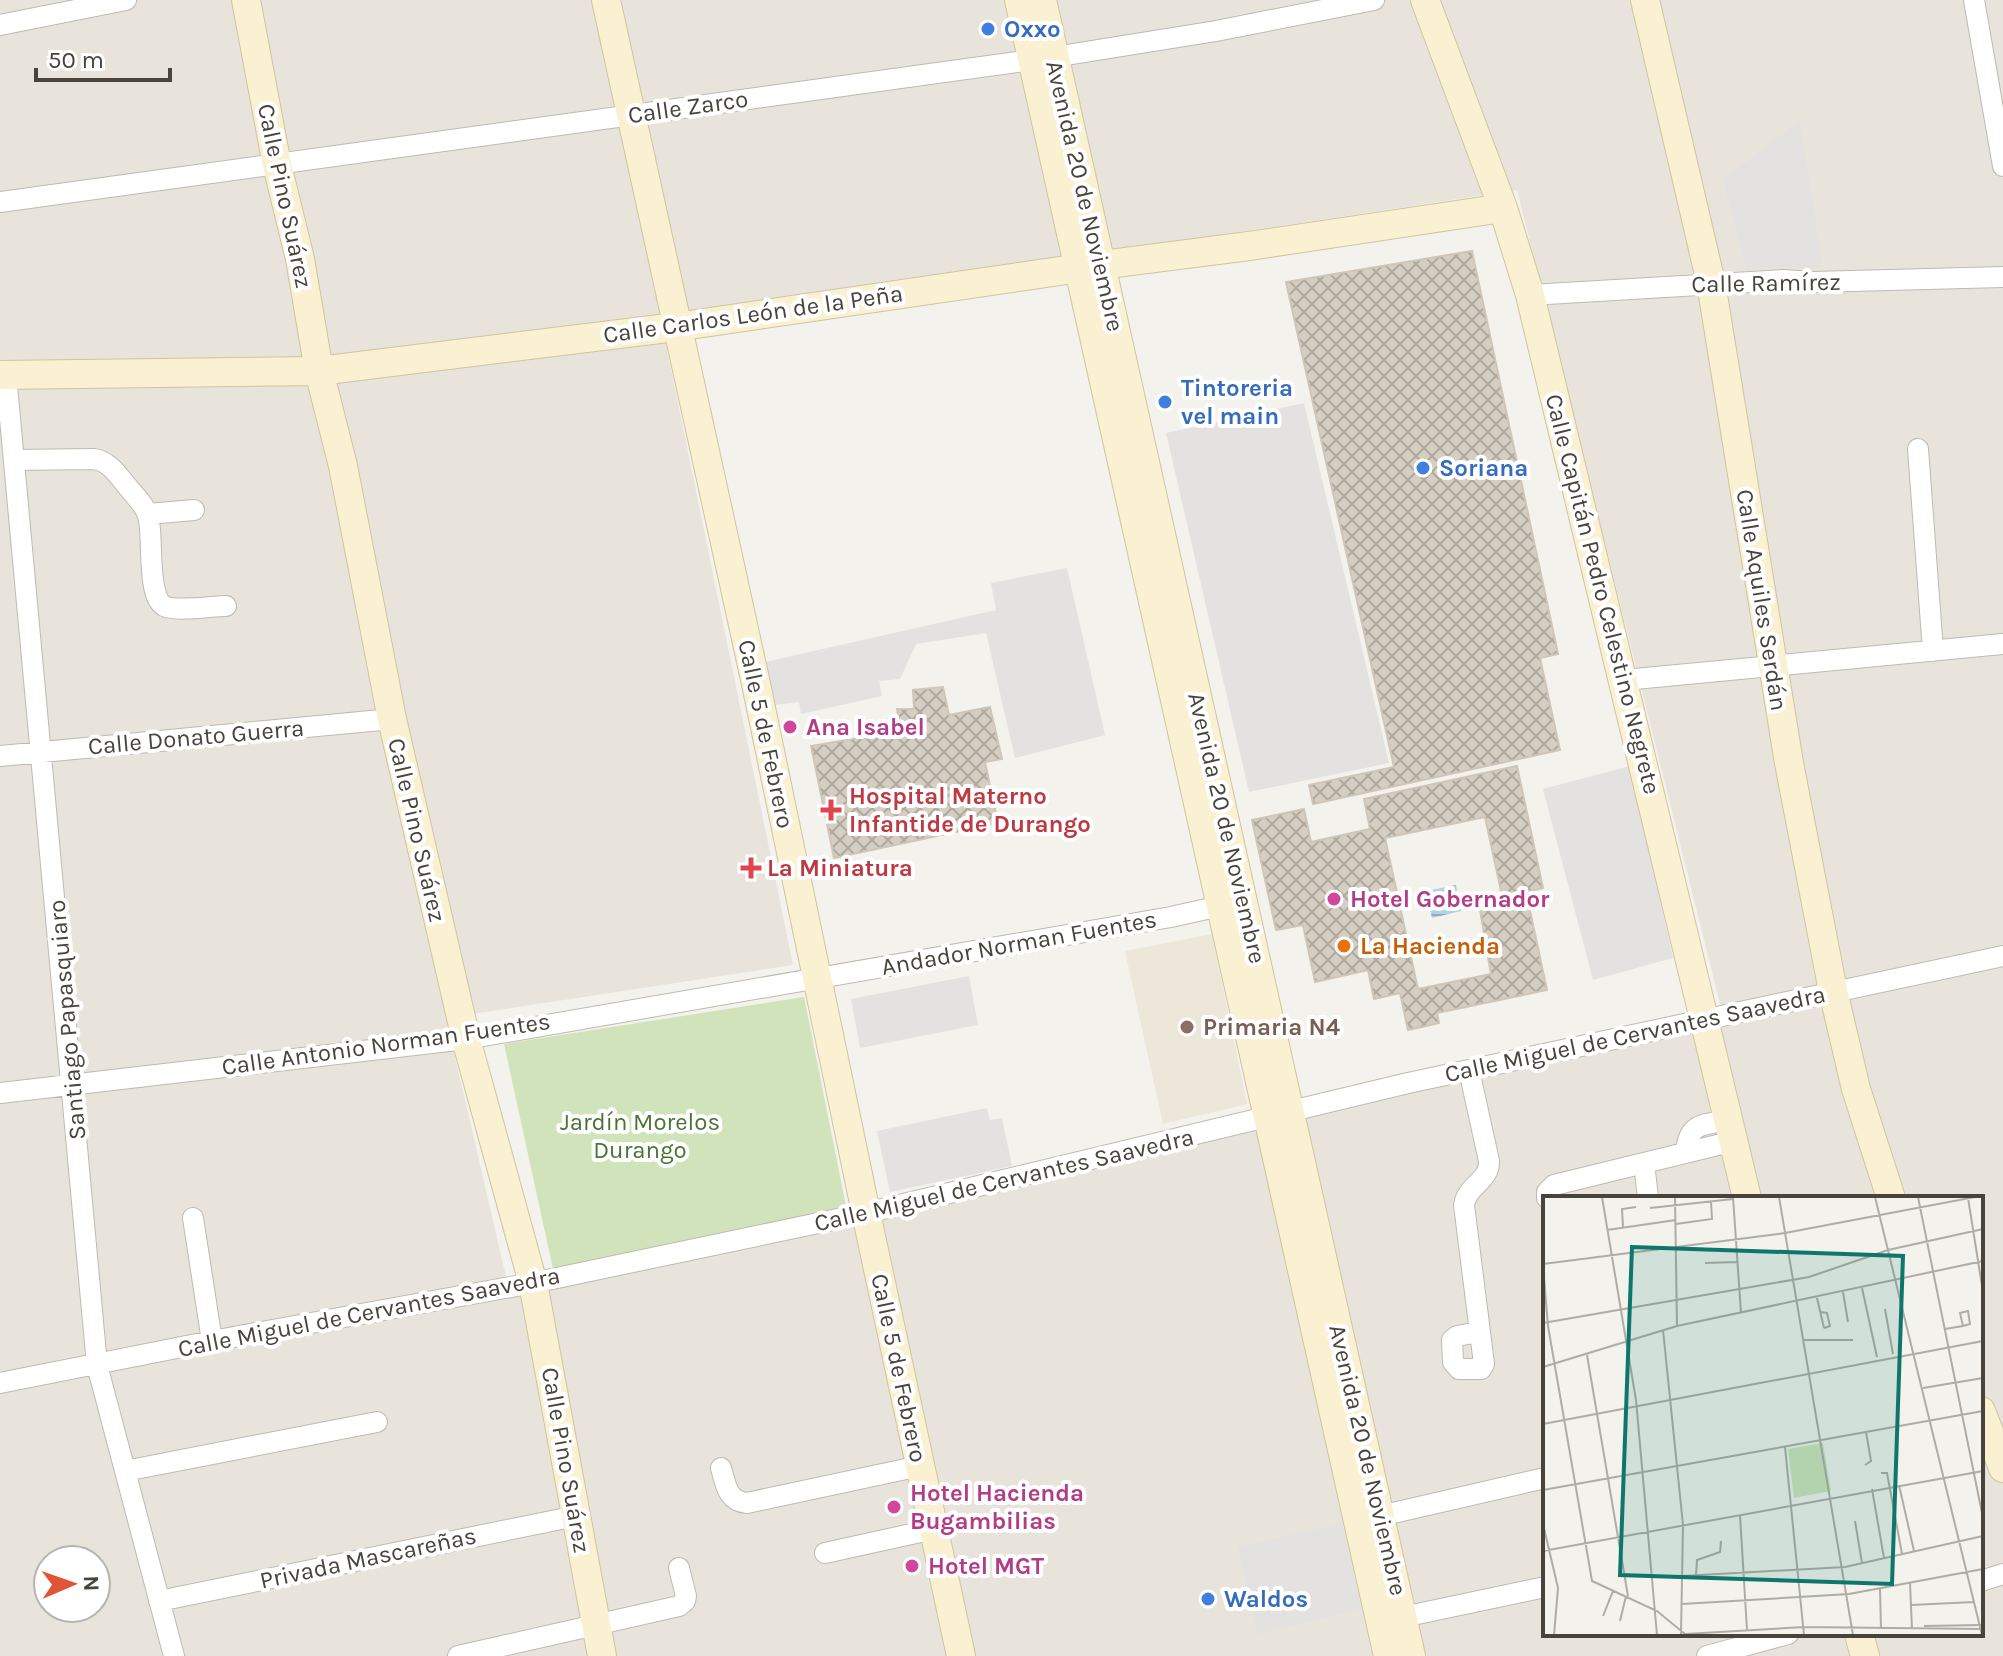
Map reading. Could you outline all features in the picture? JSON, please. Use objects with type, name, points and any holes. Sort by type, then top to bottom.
[{"type":"street","points":[[0,25],[126,0]]},
{"type":"street","name":"Calle Pino Suárez","points":[[246,0],[277,165],[300,259],[319,371],[343,466],[392,719],[466,1039],[533,1283],[602,1656]]},
{"type":"street","name":"Calle 5 de Febrero","points":[[606,0],[756,684],[961,1656]]},
{"type":"street","name":"Avenida 20 de Noviembre","points":[[1019,0],[1043,58],[1279,1115],[1388,1656]]},
{"type":"street","name":"Avenida 20 de Noviembre","points":[[1042,0],[1043,58]]},
{"type":"street","name":"Calle Zarco","points":[[0,202],[1043,58],[1216,31],[1374,0]]},
{"type":"street","name":"Calle Capitán Pedro Celestino Negrete","points":[[1425,0],[1503,208],[1530,295],[1747,1196]]},
{"type":"street","name":"Calle Aquiles Serdán","points":[[1645,0],[1711,283],[1772,666],[1833,991],[1868,1133],[1890,1196]]},
{"type":"street","points":[[1974,0],[2003,166]]},
{"type":"street","name":"Calle Carlos León de la Peña","points":[[3,375],[319,371],[676,327],[1503,208]]},
{"type":"street","name":"Avenida 20 de Noviembre","points":[[1089,266],[1220,906],[1279,1115],[1380,1516],[1411,1656]]},
{"type":"street","name":"Calle Ramírez","points":[[1530,295],[1783,280],[1813,282],[2003,277]]},
{"type":"street","name":"Santiago Papasquiaro","points":[[3,375],[42,752],[97,1365],[174,1656]]},
{"type":"street","points":[[1918,449],[1933,651]]},
{"type":"street","points":[[14,460],[100,460],[116,473],[148,514],[154,586],[159,601],[165,607],[178,608],[226,606]]},
{"type":"street","points":[[148,514],[194,510]]},
{"type":"street","points":[[1624,680],[2003,644]]},
{"type":"street","name":"Calle Donato Guerra","points":[[0,756],[392,719]]},
{"type":"street","name":"Andador Norman Fuentes","points":[[817,977],[1220,906]]},
{"type":"street","name":"Calle Miguel de Cervantes Saavedra","points":[[0,1383],[533,1283],[866,1213],[1469,1070],[2003,956]]},
{"type":"street","name":"Calle Antonio Norman Fuentes","points":[[0,1093],[466,1039],[817,977]]},
{"type":"street","points":[[1469,1070],[1489,1169],[1486,1176],[1469,1191],[1464,1205],[1479,1332]]},
{"type":"street","points":[[1547,1196],[1554,1185],[1686,1153],[1687,1137],[1695,1128],[1731,1130]]},
{"type":"street","points":[[1644,1163],[1648,1196]]},
{"type":"street","points":[[193,1218],[212,1341]]},
{"type":"street","points":[[1983,1416],[2003,1468]]},
{"type":"street","points":[[125,1471],[377,1422]]},
{"type":"street","points":[[721,1468],[733,1499],[747,1503],[920,1466]]},
{"type":"street","points":[[1380,1516],[1543,1478]]},
{"type":"street","name":"Privada Mascareñas","points":[[159,1601],[576,1516]]},
{"type":"street","points":[[825,1553],[934,1529]]},
{"type":"street","points":[[458,1656],[683,1604],[686,1596],[679,1568]]},
{"type":"street","points":[[1983,1580],[2003,1574]]},
{"type":"street","points":[[1403,1617],[1543,1587]]},
{"type":"street","points":[[1707,1656],[1781,1636]]},
{"type":"street","points":[[1860,1636],[1865,1656]]},
{"type":"shaded area","points":[[0,0],[2003,0],[2003,1656],[0,1656]],"holes":[[[1517,190],[1724,1020],[510,1294],[446,1018],[793,965],[660,315],[883,286]]]},
{"type":"shaded area","points":[[1800,120],[1823,267],[1746,270],[1723,180]]},
{"type":"shaded area","points":[[1304,403],[1389,763],[1249,792],[1166,433]]},
{"type":"shaded area","points":[[1067,568],[1105,735],[1015,758],[986,633],[916,644],[900,679],[879,681],[882,696],[801,714],[799,702],[775,705],[765,662],[996,610],[991,583]]},
{"type":"shaded area","points":[[1630,766],[1673,958],[1593,980],[1543,789]]},
{"type":"shaded area","name":"Primaria N4","points":[[1212,934],[1247,1104],[1163,1124],[1125,951]]},
{"type":"shaded area","points":[[969,976],[978,1025],[860,1048],[851,999]]},
{"type":"shaded area","points":[[987,1108],[990,1120],[1002,1118],[1012,1166],[890,1192],[877,1131]]},
{"type":"shaded area","points":[[1342,1523],[1362,1609],[1257,1634],[1238,1547]]},
{"type":"green space","name":"Jardín Morelos Durango","points":[[804,997],[846,1206],[553,1269],[504,1044]]},
{"type":"water","points":[[1456,885],[1461,911],[1432,918],[1426,891]]},
{"type":"building","name":"Soriana","points":[[1472,251],[1558,654],[1540,658],[1560,750],[1313,804],[1309,785],[1394,767],[1286,282]]},
{"type":"building","points":[[943,687],[949,715],[990,707],[1002,759],[985,762],[998,823],[834,858],[811,746],[901,731],[897,709],[914,709],[913,690]]},
{"type":"building","name":"Hotel Gobernador","points":[[1517,766],[1543,888],[1526,892],[1547,990],[1437,1013],[1439,1023],[1408,1030],[1400,993],[1374,999],[1368,970],[1315,982],[1303,925],[1276,930],[1252,820],[1304,809],[1311,842],[1370,829],[1364,799]],"holes":[[[1485,817],[1504,905],[1480,910],[1491,974],[1418,989],[1385,838]]]},
{"type":"place","name":"Oxxo","points":[[988,29]]},
{"type":"place","name":"Tintoreria vel main","points":[[1165,402]]},
{"type":"place","name":"Soriana","points":[[1423,468]]},
{"type":"place","name":"Ana Isabel","points":[[790,727]]},
{"type":"place","name":"Hospital Materno Infantide de Durango","points":[[831,810]]},
{"type":"place","name":"La Miniatura","points":[[751,868]]},
{"type":"place","name":"Hotel Gobernador","points":[[1334,899]]},
{"type":"place","name":"La Hacienda","points":[[1344,946]]},
{"type":"place","name":"Primaria N4","points":[[1187,1027]]},
{"type":"place","name":"Hotel Hacienda Bugambilias","points":[[894,1507]]},
{"type":"place","name":"Hotel MGT","points":[[912,1566]]},
{"type":"place","name":"Waldos","points":[[1208,1599]]}]
